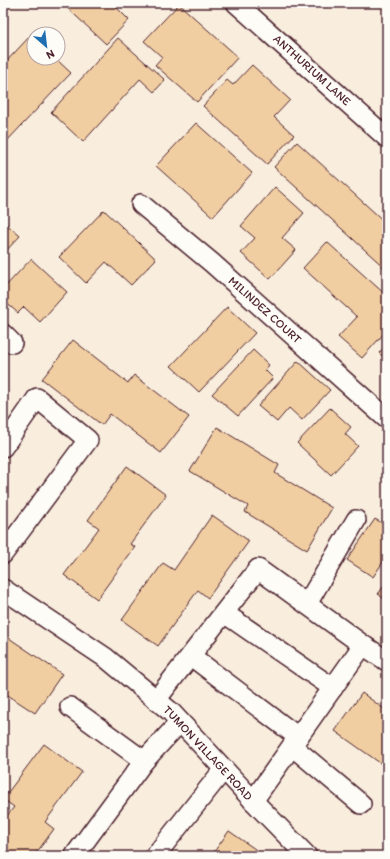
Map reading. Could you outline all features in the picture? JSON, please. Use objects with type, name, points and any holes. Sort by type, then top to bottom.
[{"type":"street","name":"ANTHURIUM LANE","points":[[236,3],[387,138]]},
{"type":"street","name":"MILINDEZ COURT","points":[[141,204],[212,263],[387,419]]},
{"type":"street","points":[[3,447],[37,398],[88,440],[5,548]]},
{"type":"street","points":[[307,604],[356,520]]},
{"type":"street","points":[[156,700],[258,569],[387,661]]},
{"type":"street","name":"TUMON VILLAGE ROAD","points":[[3,589],[106,658],[156,700],[180,722],[253,801],[307,856]]},
{"type":"street","points":[[224,612],[332,688]]},
{"type":"street","points":[[253,801],[363,645]]},
{"type":"street","points":[[191,656],[295,742],[361,804]]},
{"type":"street","points":[[70,707],[144,761]]},
{"type":"street","points":[[76,856],[75,855],[144,761],[180,722]]},
{"type":"street","points":[[155,856],[224,769]]},
{"type":"building","points":[[62,3],[112,3],[129,20],[106,44]]},
{"type":"building","points":[[179,4],[238,57],[197,102],[155,65],[162,57],[144,41]]},
{"type":"building","points":[[118,38],[165,80],[154,92],[140,79],[83,142],[51,112]]},
{"type":"building","points":[[26,40],[26,66],[64,66],[71,73],[6,142],[3,139],[3,65]]},
{"type":"building","points":[[252,65],[290,100],[274,117],[294,135],[267,164],[203,106],[227,80],[233,85]]},
{"type":"building","points":[[196,123],[252,173],[213,217],[156,166]]},
{"type":"building","points":[[297,142],[387,224],[387,270],[274,167]]},
{"type":"building","points":[[275,187],[304,213],[282,238],[296,250],[270,279],[241,253],[255,238],[241,226]]},
{"type":"building","points":[[104,210],[156,259],[131,285],[106,262],[86,283],[59,257]]},
{"type":"building","points":[[3,221],[20,236],[3,254]]},
{"type":"building","points":[[327,242],[387,296],[387,330],[362,358],[338,337],[357,317],[303,268]]},
{"type":"building","points":[[31,259],[67,292],[40,322],[24,307],[18,313],[3,300],[3,289]]},
{"type":"building","points":[[227,307],[255,333],[199,392],[171,366]]},
{"type":"building","points":[[73,340],[128,383],[134,375],[189,417],[161,453],[110,414],[102,425],[42,379]]},
{"type":"building","points":[[387,344],[387,360],[379,353]]},
{"type":"building","points":[[253,350],[269,365],[265,370],[273,378],[238,416],[212,394]]},
{"type":"building","points":[[298,361],[330,390],[302,420],[289,408],[277,422],[258,406]]},
{"type":"building","points":[[330,408],[351,427],[345,434],[358,446],[331,475],[297,443]]},
{"type":"building","points":[[217,427],[279,465],[275,473],[332,508],[307,550],[245,512],[248,506],[190,471]]},
{"type":"building","points":[[127,466],[166,495],[130,544],[135,547],[97,599],[64,575],[99,528],[88,520]]},
{"type":"building","points":[[212,515],[249,541],[208,598],[198,590],[158,646],[122,620],[163,563],[174,570]]},
{"type":"building","points":[[375,519],[387,526],[387,556],[373,577],[347,560]]},
{"type":"building","points":[[387,582],[387,601],[378,594]]},
{"type":"building","points":[[3,634],[62,674],[35,713],[3,692]]},
{"type":"building","points":[[362,693],[387,711],[387,768],[335,731]]},
{"type":"building","points":[[44,744],[82,772],[45,822],[54,829],[34,856],[3,856],[3,821],[14,807],[3,799]]},
{"type":"building","points":[[229,831],[265,856],[211,856]]}]
